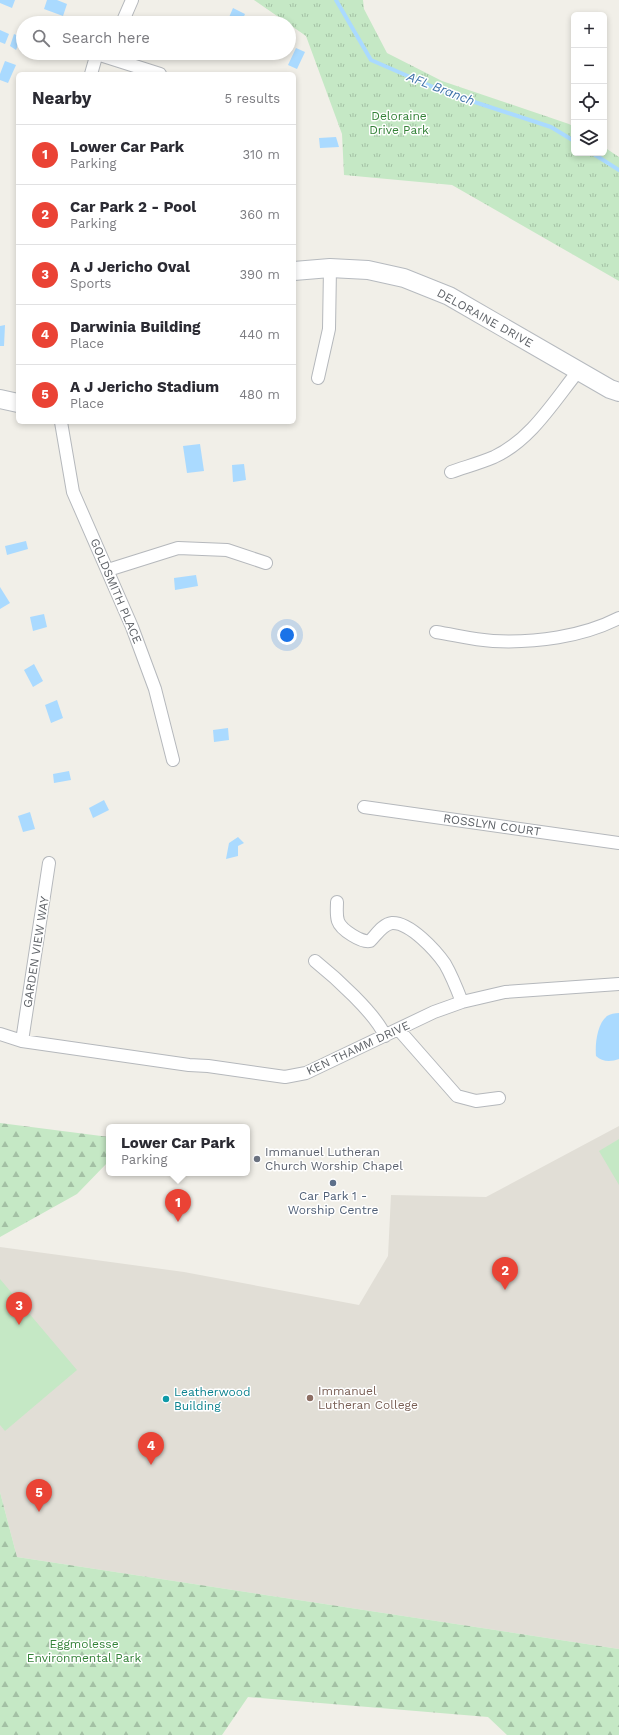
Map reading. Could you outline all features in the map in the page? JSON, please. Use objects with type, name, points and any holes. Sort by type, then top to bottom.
[{"type":"street","points":[[125,16],[132,0]]},
{"type":"street","points":[[92,72],[95,60]]},
{"type":"street","points":[[118,60],[154,72]]},
{"type":"street","points":[[318,378],[329,329],[330,268]]},
{"type":"street","name":"DELORAINE DRIVE","points":[[296,271],[330,268],[368,270],[412,281],[448,296],[610,389],[619,392]]},
{"type":"street","points":[[451,472],[494,457],[518,442],[538,422],[579,370]]},
{"type":"street","points":[[0,399],[16,403]]},
{"type":"street","name":"GOLDSMITH PLACE","points":[[61,424],[73,492],[132,626],[155,689],[172,760]]},
{"type":"street","points":[[108,570],[178,548],[227,550],[266,563]]},
{"type":"street","points":[[436,632],[493,641],[541,641],[573,634],[610,623],[619,618]]},
{"type":"street","name":"ROSSLYN COURT","points":[[364,807],[619,843]]},
{"type":"street","name":"GARDEN VIEW WAY","points":[[22,1041],[49,863]]},
{"type":"street","points":[[337,902],[338,920],[340,924],[353,936],[362,941],[370,941],[382,928],[392,923],[401,925],[414,932],[432,948],[445,965],[462,1002]]},
{"type":"street","points":[[315,961],[330,972],[377,1021],[386,1036]]},
{"type":"street","name":"KEN THAMM DRIVE","points":[[0,1034],[22,1041],[285,1077],[306,1072],[399,1030],[434,1012],[462,1002],[505,992],[619,984]]},
{"type":"street","points":[[399,1030],[457,1096],[476,1101],[498,1098]]},
{"type":"shaded area","name":"Immanuel Lutheran College","points":[[619,1126],[619,1649],[17,1557],[0,1492],[0,1247],[184,1272],[359,1305],[388,1256],[391,1195],[486,1197]]},
{"type":"green space","name":"Deloraine Drive Park","points":[[254,0],[363,0],[364,9],[387,53],[442,81],[569,124],[571,125],[571,156],[607,156],[607,149],[619,157],[619,281],[452,185],[344,175],[342,134],[306,36],[296,29],[296,16],[277,16]]},
{"type":"green space","points":[[0,1123],[106,1137],[106,1164],[77,1194],[0,1237]]},
{"type":"green space","points":[[619,1139],[619,1185],[599,1151]]},
{"type":"green space","points":[[0,1279],[77,1370],[5,1431],[0,1425]]},
{"type":"green space","name":"Eggmolesse Environmental Park","points":[[0,1492],[17,1557],[619,1649],[619,1735],[507,1735],[488,1717],[248,1697],[222,1735],[0,1735]]},
{"type":"water","points":[[0,0],[15,0],[12,8],[0,3]]},
{"type":"water","points":[[47,0],[57,0],[67,4],[63,16],[44,9]]},
{"type":"water","points":[[233,8],[245,14],[244,16],[230,16]]},
{"type":"water","points":[[0,30],[9,34],[5,44],[0,42]]},
{"type":"water","points":[[14,34],[16,35],[16,50],[10,46]]},
{"type":"water","points":[[296,48],[305,52],[297,69],[288,65],[290,60],[296,60]]},
{"type":"water","points":[[5,61],[16,65],[8,83],[0,80],[0,74]]},
{"type":"water","points":[[336,137],[339,147],[320,148],[319,138]]},
{"type":"water","points":[[5,325],[4,346],[0,346],[0,326]]},
{"type":"water","points":[[200,444],[204,471],[187,473],[183,446]]},
{"type":"water","points":[[244,464],[246,480],[233,482],[232,465]]},
{"type":"water","points":[[26,541],[28,549],[7,555],[5,546]]},
{"type":"water","points":[[196,575],[198,586],[175,590],[174,578]]},
{"type":"water","points":[[0,587],[10,603],[0,609]]},
{"type":"water","points":[[44,614],[47,627],[33,631],[30,617]]},
{"type":"water","points":[[34,664],[43,681],[33,687],[24,670]]},
{"type":"water","points":[[57,700],[63,718],[51,723],[45,705]]},
{"type":"water","points":[[228,728],[229,740],[214,742],[213,730]]},
{"type":"water","points":[[69,771],[71,780],[54,783],[53,774]]},
{"type":"water","points":[[104,800],[109,810],[93,818],[89,808]]},
{"type":"water","points":[[30,812],[35,829],[23,832],[18,816]]},
{"type":"water","points":[[238,837],[244,843],[238,846],[238,856],[226,859],[229,843]]},
{"type":"water","points":[[619,1013],[619,1059],[610,1061],[601,1059],[596,1056],[596,1040],[599,1029],[607,1016]]},
{"type":"waterway","name":"AFL Branch","points":[[336,0],[371,60],[447,93],[551,127],[571,139]]},
{"type":"waterway","name":"AFL Branch","points":[[597,156],[619,170]]},
{"type":"place","name":"Immanuel Lutheran Church Worship Chapel","points":[[257,1159]]},
{"type":"place","name":"Car Park 1 - Worship Centre","points":[[333,1183]]},
{"type":"place","name":"Lower Car Park","points":[[178,1222]]},
{"type":"place","name":"Car Park 2 - Pool","points":[[505,1290]]},
{"type":"place","name":"A J Jericho Oval","points":[[19,1325]]},
{"type":"place","name":"Immanuel Lutheran College","points":[[310,1398]]},
{"type":"place","name":"Leatherwood Building","points":[[166,1399]]},
{"type":"place","name":"Darwinia Building","points":[[151,1465]]},
{"type":"place","name":"A J Jericho Stadium","points":[[39,1512]]}]
